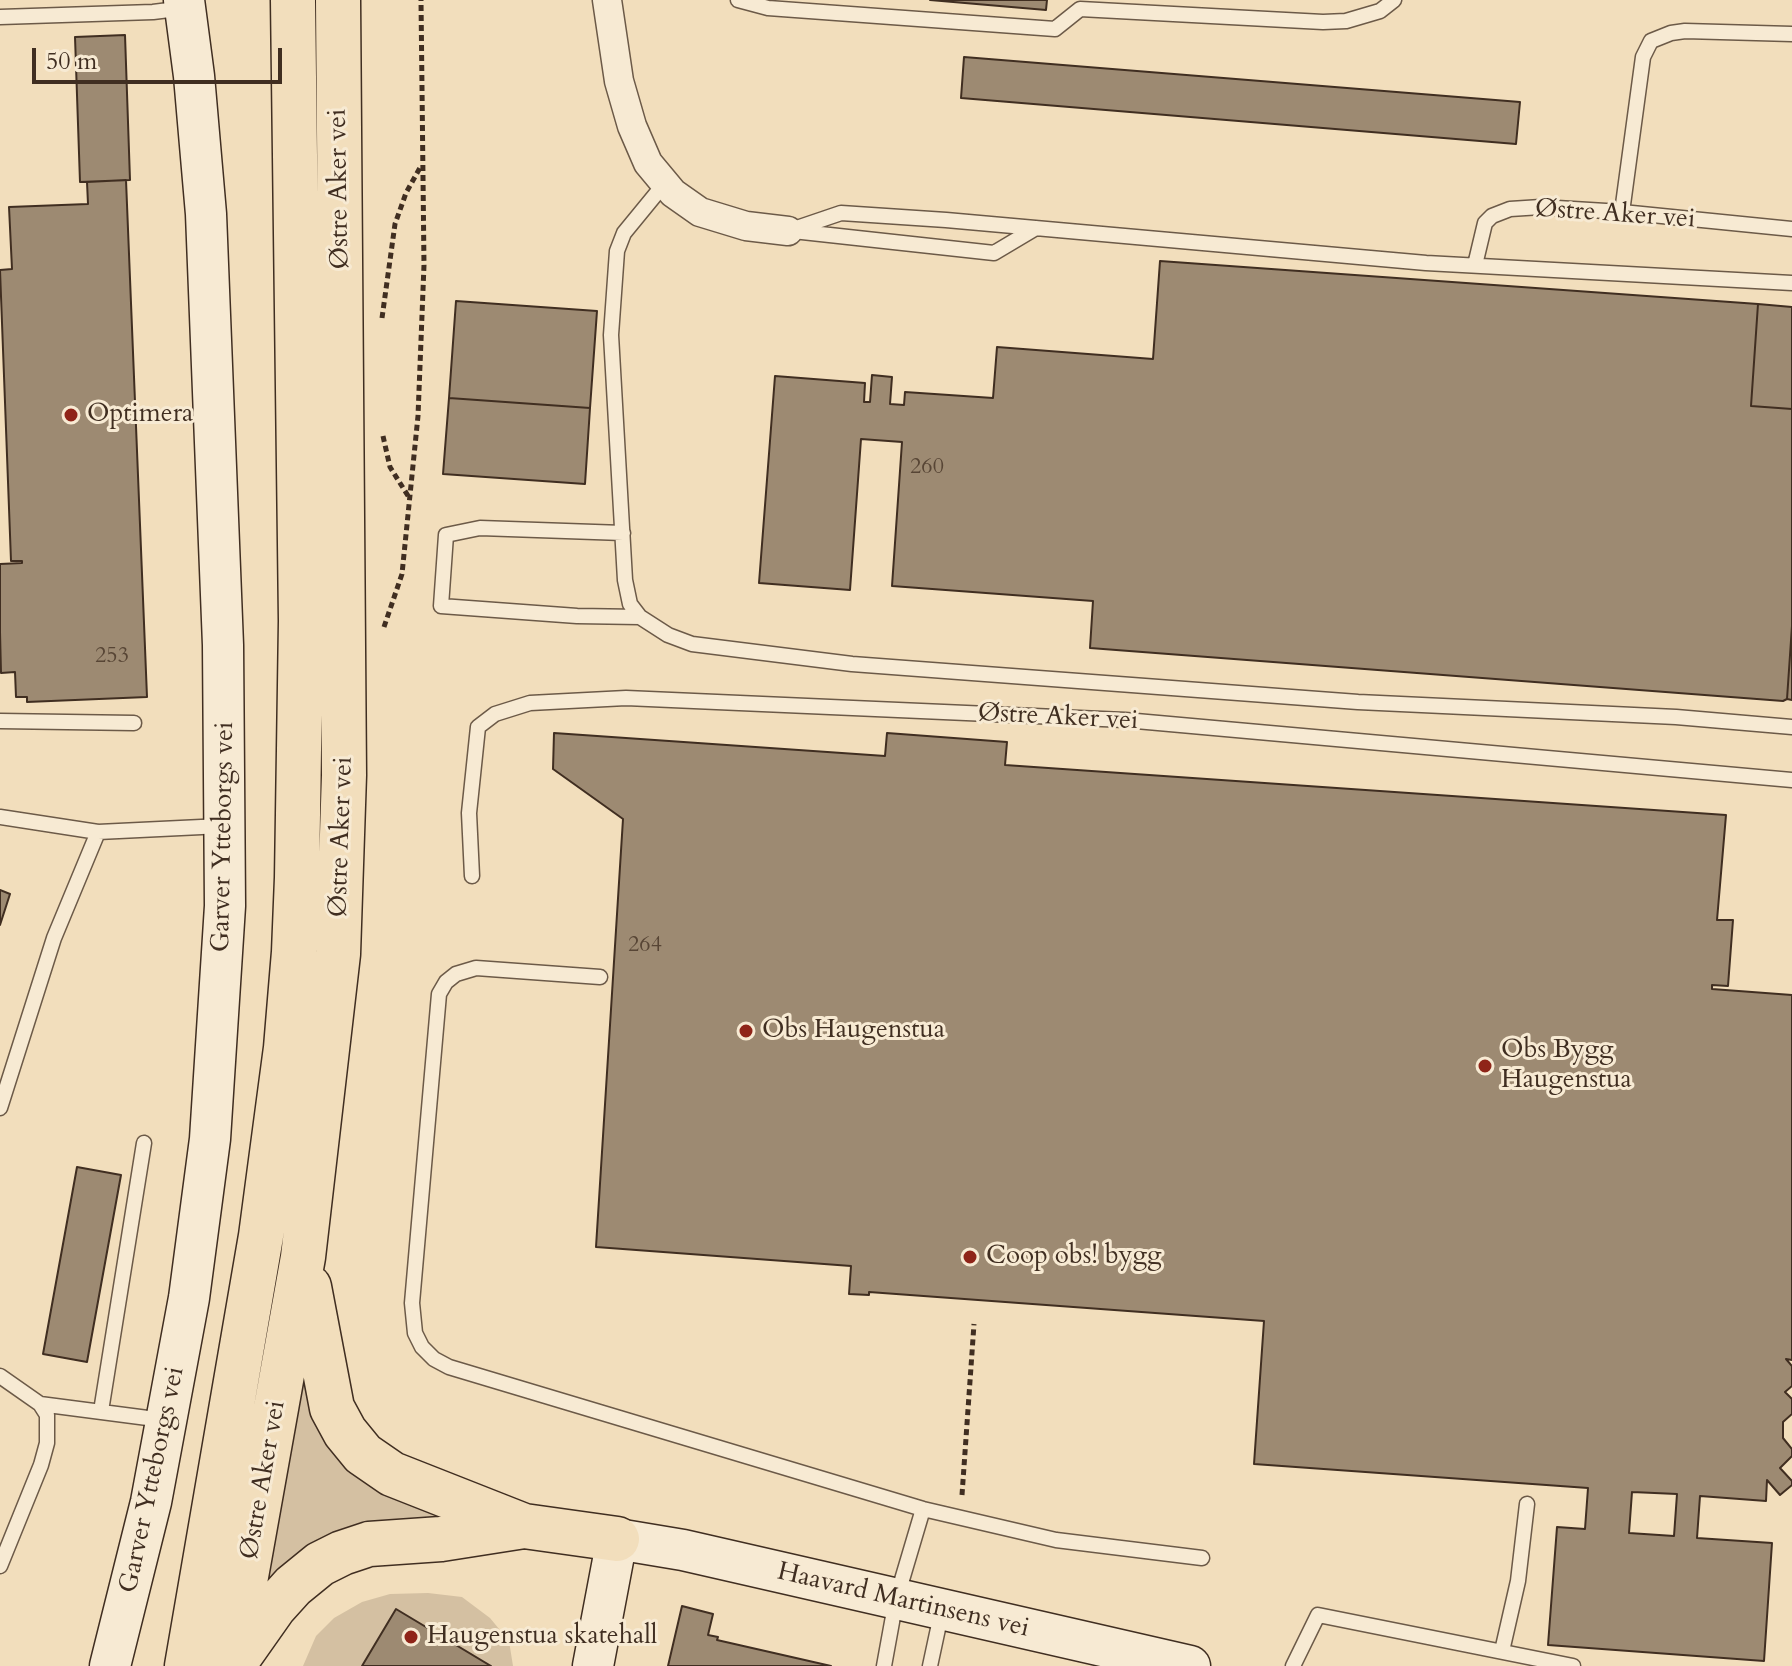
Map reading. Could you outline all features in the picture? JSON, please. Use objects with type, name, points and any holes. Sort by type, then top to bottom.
[{"type":"highway","name":"Østre Aker vei","points":[[187,1666],[261,1236],[286,1048],[294,952],[300,790],[301,621],[293,0]]},
{"type":"highway","name":"Østre Aker vei","points":[[231,1666],[303,1257],[329,1045],[342,870],[344,621],[338,0]]},
{"type":"highway","points":[[303,1257],[332,1408],[345,1432],[363,1454],[392,1474],[524,1526],[617,1539]]},
{"type":"highway","points":[[231,1666],[293,1586],[320,1564],[342,1553],[369,1544],[441,1539],[524,1526]]},
{"type":"street","points":[[607,0],[619,81],[632,126],[648,163],[673,193],[700,212],[746,226],[788,231]]},
{"type":"street","name":"Garver Ytteborgs vei","points":[[110,1666],[133,1581],[168,1420],[189,1298],[210,1139],[221,992],[226,826],[223,645],[206,214],[198,108],[184,4]]},
{"type":"street","points":[[593,1666],[617,1539]]},
{"type":"street","name":"Haavard Martinsens vei","points":[[617,1539],[683,1550],[1190,1666]]},
{"type":"lane","points":[[744,1],[768,8],[1055,29],[1080,4],[1323,22],[1346,21],[1380,11],[1394,0]]},
{"type":"lane","points":[[0,17],[153,12],[184,4]]},
{"type":"lane","points":[[1622,212],[1643,57],[1651,41],[1685,31],[1792,34]]},
{"type":"lane","points":[[640,617],[630,604],[625,580],[611,335],[617,251],[624,233],[665,183]]},
{"type":"lane","name":"Østre Aker vei","points":[[1475,265],[1485,223],[1492,216],[1510,209],[1541,207],[1622,212],[1792,229]]},
{"type":"lane","points":[[788,231],[841,213],[1475,265],[1792,283]]},
{"type":"lane","points":[[788,231],[994,253],[1037,228]]},
{"type":"lane","name":"Østre Aker vei","points":[[623,533],[480,528],[446,535],[441,606],[577,616],[640,617],[668,635],[692,644],[852,664],[1358,702],[1676,717],[1792,727]]},
{"type":"lane","name":"Østre Aker vei","points":[[472,876],[469,813],[478,727],[495,714],[530,703],[626,698],[1125,720],[1792,780]]},
{"type":"lane","points":[[0,721],[134,723]]},
{"type":"lane","points":[[0,817],[98,832],[226,826]]},
{"type":"lane","points":[[0,1108],[54,938],[98,832]]},
{"type":"lane","points":[[600,977],[476,968],[456,974],[446,982],[439,994],[412,1303],[415,1333],[422,1347],[434,1359],[449,1367],[923,1509],[1056,1540],[1202,1558]]},
{"type":"lane","points":[[101,1411],[144,1143]]},
{"type":"lane","points":[[0,1376],[40,1404],[47,1415],[47,1443],[41,1465],[0,1566]]},
{"type":"lane","points":[[40,1404],[168,1420]]},
{"type":"lane","points":[[1502,1651],[1518,1581],[1527,1504]]},
{"type":"lane","points":[[884,1666],[896,1600],[923,1509]]},
{"type":"lane","points":[[930,1666],[942,1610]]},
{"type":"lane","points":[[1293,1666],[1318,1615],[1573,1666]]},
{"type":"path","points":[[382,632],[402,574],[421,349],[424,265],[421,0]]},
{"type":"path","points":[[382,329],[395,224],[406,193],[421,165]]},
{"type":"path","points":[[383,431],[383,445],[390,467],[410,499]]},
{"type":"path","points":[[961,1517],[974,1324]]},
{"type":"shaded area","points":[[304,1378],[425,1508],[441,1517],[268,1587],[301,1380]]},
{"type":"shaded area","points":[[428,1593],[462,1597],[490,1618],[509,1641],[513,1666],[303,1666],[316,1636],[334,1618],[362,1602],[390,1594]]},
{"type":"building","points":[[930,0],[1047,0],[1046,10]]},
{"type":"building","points":[[125,35],[130,180],[80,182],[75,37]]},
{"type":"building","points":[[964,57],[1520,102],[1516,144],[961,98]]},
{"type":"building","name":"Optimera","points":[[126,180],[147,697],[27,702],[27,697],[16,697],[15,672],[1,673],[0,564],[22,563],[11,561],[0,270],[12,269],[9,207],[88,204],[87,182]]},
{"type":"building","points":[[1160,261],[1758,304],[1751,406],[1792,409],[1792,626],[1787,699],[1090,648],[1093,601],[892,586],[902,442],[861,439],[850,590],[759,583],[775,376],[865,383],[864,402],[870,402],[872,375],[892,377],[890,404],[904,405],[905,392],[993,398],[997,347],[1153,359]]},
{"type":"building","points":[[456,301],[597,311],[590,408],[449,398]]},
{"type":"building","points":[[1758,304],[1792,307],[1792,409],[1751,406]]},
{"type":"building","points":[[449,398],[590,408],[585,484],[443,474]]},
{"type":"building","points":[[1792,626],[1792,700],[1787,699]]},
{"type":"building","points":[[554,733],[885,756],[887,733],[1007,742],[1005,765],[1726,815],[1717,920],[1733,920],[1728,986],[1712,985],[1712,989],[1792,995],[1792,1360],[1786,1359],[1792,1366],[1792,1386],[1785,1392],[1792,1399],[1792,1414],[1783,1422],[1783,1438],[1792,1449],[1792,1456],[1780,1468],[1792,1485],[1780,1495],[1767,1480],[1766,1501],[1700,1496],[1697,1538],[1772,1543],[1764,1661],[1548,1645],[1557,1527],[1585,1529],[1588,1488],[1254,1464],[1264,1321],[869,1292],[869,1295],[849,1294],[851,1266],[596,1247],[623,819],[553,769]],"holes":[[[1632,1492],[1677,1494],[1674,1536],[1629,1533]]]},
{"type":"building","points":[[0,890],[10,894],[0,925]]},
{"type":"building","points":[[77,1167],[121,1175],[87,1362],[43,1354]]},
{"type":"building","points":[[682,1606],[713,1614],[708,1635],[718,1637],[717,1640],[831,1666],[668,1666]]},
{"type":"building","name":"Haugenstua skatehall","points":[[396,1609],[491,1666],[362,1666]]},
{"type":"place","name":"Optimera","points":[[71,415]]},
{"type":"place","name":"Obs Haugenstua","points":[[746,1031]]},
{"type":"place","name":"Obs Bygg Haugenstua","points":[[1485,1066]]},
{"type":"place","name":"Coop obs! bygg","points":[[970,1257]]},
{"type":"place","name":"Haugenstua skatehall","points":[[411,1637]]}]
